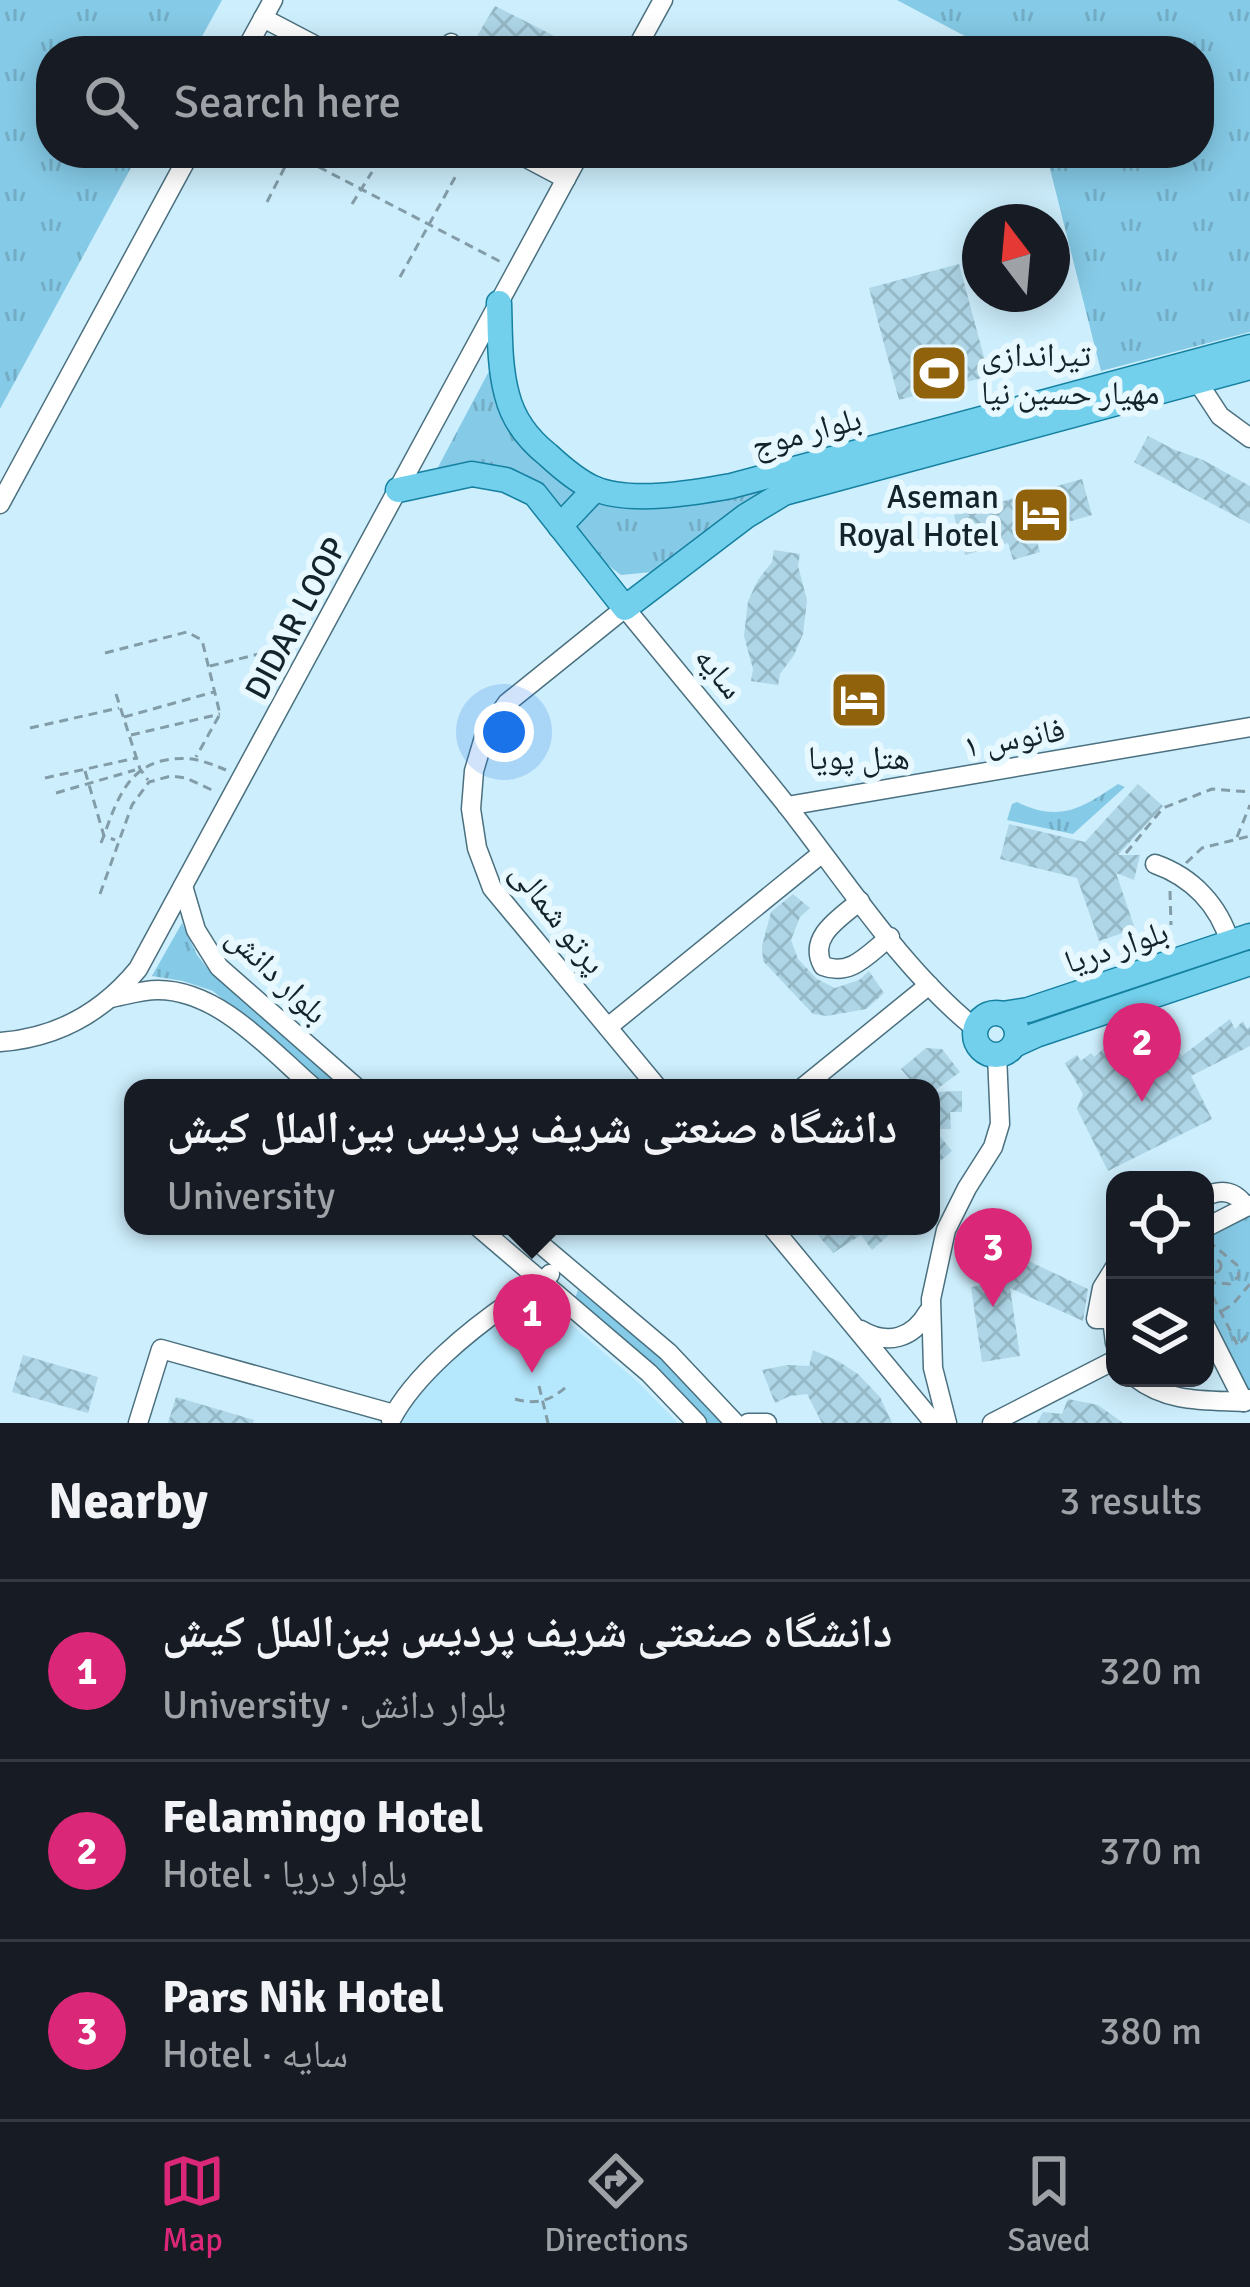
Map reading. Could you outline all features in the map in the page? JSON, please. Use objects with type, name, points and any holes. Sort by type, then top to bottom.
[{"type":"main road","name":"بلوار موج","points":[[499,302],[507,395],[520,427],[540,449],[595,489],[639,496],[730,486],[1250,367]]},
{"type":"main road","name":"بلوار موج","points":[[625,608],[784,493],[897,450],[1250,347]]},
{"type":"main road","name":"سایه","points":[[398,490],[472,474],[506,480],[535,494],[625,608]]},
{"type":"main road","points":[[560,526],[595,489]]},
{"type":"main road","name":"بلوار دریا","points":[[1002,1014],[1028,1010],[1240,939]]},
{"type":"main road","name":"بلوار دریا","points":[[1005,1050],[1036,1034],[1250,963]]},
{"type":"main road","points":[[988,1014],[1002,1014],[1016,1026],[1017,1039],[1005,1050],[980,1047],[976,1029],[988,1014]]},
{"type":"street","points":[[643,36],[663,0]]},
{"type":"street","points":[[253,36],[268,9],[305,36]]},
{"type":"street","points":[[0,504],[182,168]]},
{"type":"street","points":[[545,168],[566,179]]},
{"type":"street","name":"DIDAR LOOP","points":[[0,1042],[60,1030],[79,1021],[111,998],[138,968],[572,168]]},
{"type":"street","points":[[1197,381],[1220,416],[1250,438]]},
{"type":"street","points":[[0,474],[24,459]]},
{"type":"street","name":"سایه","points":[[625,608],[943,1002],[976,1029]]},
{"type":"street","name":"پرتو شمالی","points":[[625,608],[507,703],[485,734],[474,771],[471,809],[477,848],[492,888],[650,1079]]},
{"type":"street","name":"فانوس ۱","points":[[787,806],[1250,728]]},
{"type":"street","points":[[608,1028],[821,854]]},
{"type":"street","points":[[1155,864],[1177,872],[1199,890],[1240,939]]},
{"type":"street","name":"بلوار دانش","points":[[184,886],[196,930],[219,967],[347,1079]]},
{"type":"street","points":[[860,901],[826,929],[817,950],[823,966],[839,971],[851,968],[890,938]]},
{"type":"street","points":[[813,1079],[929,985]]},
{"type":"street","name":"بلوار دانش","points":[[111,998],[165,990],[208,1000],[303,1079]]},
{"type":"street","points":[[947,1423],[933,1368],[930,1307],[934,1275],[946,1231],[993,1147],[1000,1124],[1005,1050]]},
{"type":"street","points":[[1214,1193],[1230,1193],[1248,1206],[1214,1223]]},
{"type":"street","points":[[487,1235],[649,1372],[697,1423]]},
{"type":"street","points":[[530,1235],[668,1352],[735,1423]]},
{"type":"street","points":[[778,1235],[934,1423]]},
{"type":"street","points":[[138,1423],[161,1349],[392,1418],[434,1365],[485,1321],[543,1283],[561,1262]]},
{"type":"street","points":[[1106,1282],[1096,1319],[1106,1315]]},
{"type":"street","points":[[854,1327],[882,1339],[903,1337],[920,1325],[930,1307]]},
{"type":"street","points":[[1214,1341],[1247,1400]]},
{"type":"street","points":[[992,1423],[1106,1365]]},
{"type":"street","points":[[1148,1387],[1170,1396],[1247,1400]]},
{"type":"street","points":[[748,1423],[767,1423]]},
{"type":"path","points":[[267,202],[285,168]]},
{"type":"path","points":[[322,168],[501,262]]},
{"type":"path","points":[[352,205],[372,172]]},
{"type":"path","points":[[400,277],[458,172]]},
{"type":"path","points":[[105,653],[187,632],[202,640],[220,714],[196,757]]},
{"type":"path","points":[[208,667],[259,653]]},
{"type":"path","points":[[124,717],[214,692]]},
{"type":"path","points":[[116,694],[140,769],[149,782]]},
{"type":"path","points":[[29,728],[120,707]]},
{"type":"path","points":[[129,735],[220,714]]},
{"type":"path","points":[[56,793],[178,757],[196,757],[226,770]]},
{"type":"path","points":[[45,778],[136,758]]},
{"type":"path","points":[[101,843],[127,783],[140,769]]},
{"type":"path","points":[[85,771],[104,836]]},
{"type":"path","points":[[100,895],[116,841],[132,805],[149,782],[171,776],[186,778],[214,791]]},
{"type":"path","points":[[1126,853],[1163,808],[1212,789],[1250,792]]},
{"type":"path","points":[[1236,838],[1250,806]]},
{"type":"path","points":[[104,836],[116,841]]},
{"type":"path","points":[[1172,925],[1169,901],[1177,872],[1202,848],[1250,836]]},
{"type":"path","points":[[1214,1245],[1239,1271],[1230,1284],[1214,1283]]},
{"type":"path","points":[[1214,1268],[1220,1270],[1222,1252]]},
{"type":"path","points":[[1214,1263],[1219,1261]]},
{"type":"path","points":[[1221,1312],[1250,1284]]},
{"type":"path","points":[[1214,1299],[1238,1346],[1250,1331]]},
{"type":"path","points":[[539,1386],[548,1423]]},
{"type":"path","points":[[514,1399],[530,1404],[555,1397],[566,1386]]},
{"type":"shaded area","points":[[562,1320],[639,1383],[678,1423],[398,1423],[445,1363],[485,1329]]},
{"type":"green space","points":[[0,0],[222,0],[202,36],[36,36],[36,168],[131,168],[0,409]]},
{"type":"green space","points":[[897,0],[1250,0],[1250,332],[1101,371],[1070,248],[1070,204],[1059,204],[1050,168],[1214,168],[1214,36],[965,36]]},
{"type":"green space","points":[[496,358],[499,389],[588,489],[565,515],[540,491],[436,471]]},
{"type":"green space","points":[[793,472],[662,571],[621,575],[589,547],[577,525],[594,500]]},
{"type":"green space","points":[[1118,784],[1125,787],[1073,834],[1007,820],[1017,802],[1046,811],[1070,810]]},
{"type":"green space","points":[[182,923],[212,974],[334,1079],[316,1079],[213,991],[152,976]]},
{"type":"green space","points":[[1250,1214],[1248,1391],[1214,1325],[1214,1232]]},
{"type":"green space","points":[[578,1290],[663,1358],[724,1423],[708,1423],[654,1367],[575,1298]]},
{"type":"building","points":[[495,6],[554,36],[477,36]]},
{"type":"building","points":[[959,264],[962,312],[972,312],[989,376],[899,400],[869,288]]},
{"type":"building","points":[[1148,436],[1250,486],[1250,524],[1134,462]]},
{"type":"building","points":[[1082,479],[1092,515],[1034,532],[1040,552],[1013,560],[1008,543],[965,555],[954,515]]},
{"type":"building","points":[[774,550],[800,554],[798,566],[807,600],[803,634],[778,685],[751,681],[753,669],[744,636],[748,601],[772,562]]},
{"type":"building","points":[[1138,784],[1163,806],[1118,855],[1140,855],[1134,880],[1116,873],[1135,929],[1099,941],[1077,878],[1000,859],[1009,824],[1085,842]]},
{"type":"building","points":[[793,894],[810,908],[800,917],[791,940],[798,959],[817,979],[835,988],[869,971],[884,993],[866,1009],[813,1014],[763,961],[771,912]]},
{"type":"building","points":[[1230,1019],[1235,1029],[1243,1021],[1247,1029],[1250,1026],[1250,1046],[1191,1076],[1212,1119],[1108,1171],[1077,1109],[1083,1094],[1065,1063],[1077,1055],[1081,1061],[1091,1053],[1094,1057],[1107,1046],[1150,1030],[1157,1039],[1163,1033],[1182,1056]]},
{"type":"building","points":[[926,1048],[942,1049],[960,1072],[940,1087],[940,1079],[909,1079],[901,1069]]},
{"type":"building","points":[[962,1091],[962,1112],[950,1112],[951,1129],[940,1129],[940,1092]]},
{"type":"building","points":[[940,1136],[952,1151],[940,1161]]},
{"type":"building","points":[[818,1235],[861,1235],[833,1253]]},
{"type":"building","points":[[861,1235],[889,1235],[872,1250]]},
{"type":"building","points":[[1022,1258],[1088,1289],[1083,1321],[1010,1288],[1020,1356],[982,1362],[971,1287],[1017,1270]]},
{"type":"building","points":[[813,1350],[858,1374],[880,1397],[892,1423],[822,1423],[807,1394],[775,1403],[762,1370],[809,1366]]},
{"type":"building","points":[[23,1355],[98,1377],[88,1413],[12,1392]]},
{"type":"building","points":[[176,1397],[254,1420],[168,1423]]},
{"type":"building","points":[[1068,1399],[1098,1405],[1123,1423],[1037,1423],[1043,1412],[1062,1414]]},
{"type":"place","name":"تیراندازی مهیار حسین نیا","points":[[939,373]]},
{"type":"place","name":"Aseman Royal Hotel","points":[[1041,515]]},
{"type":"place","name":"هتل پویا","points":[[859,700]]},
{"type":"place","name":"Felamingo Hotel","points":[[1142,1102]]},
{"type":"place","name":"Pars Nik Hotel","points":[[993,1307]]},
{"type":"place","name":"دانشگاه صنعتی شریف پردیس بین‌الملل کیش","points":[[532,1373]]}]
